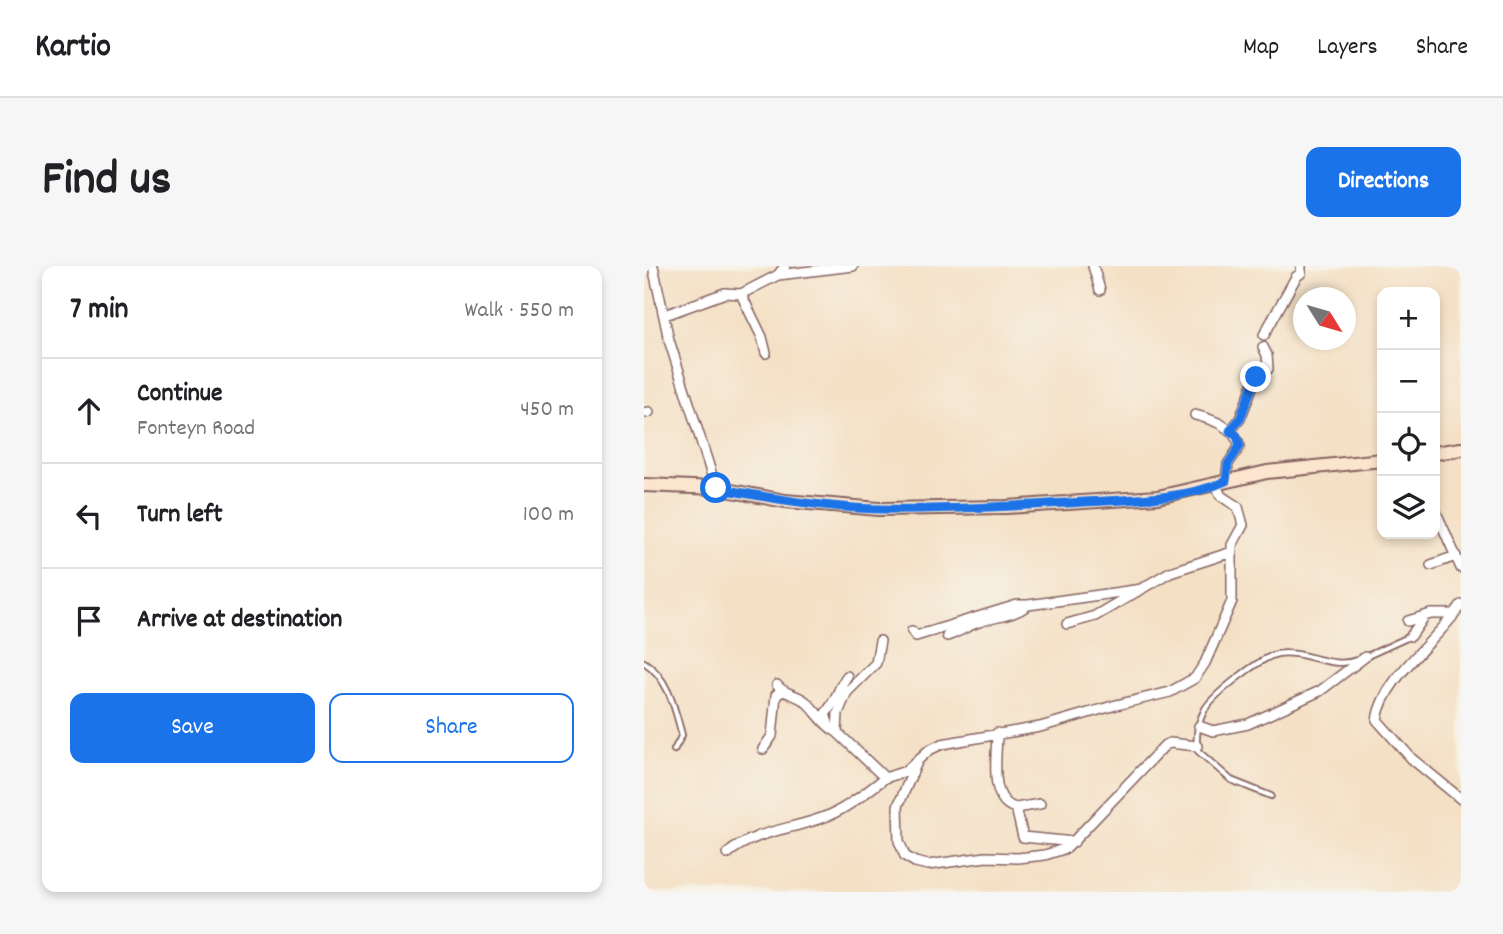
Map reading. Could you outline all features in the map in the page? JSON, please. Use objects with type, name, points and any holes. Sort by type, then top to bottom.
[{"type":"street","points":[[653,266],[669,340],[716,488]]},
{"type":"street","points":[[778,275],[785,266]]},
{"type":"street","points":[[664,315],[725,293],[741,294],[778,275],[852,266]]},
{"type":"street","points":[[1093,266],[1100,290]]},
{"type":"street","points":[[1264,335],[1296,277],[1301,273],[1301,266]]},
{"type":"street","points":[[741,294],[762,337],[766,353]]},
{"type":"street","points":[[1230,431],[1244,410],[1256,377],[1268,369],[1264,347]]},
{"type":"street","points":[[727,854],[741,843],[768,832],[786,830],[836,813],[885,778],[905,771],[929,750],[942,744],[1040,727],[1170,692],[1195,678],[1205,663],[1232,601],[1232,545],[1243,526],[1238,507],[1221,496],[1221,483],[1228,464],[1240,446],[1237,436],[1215,420],[1195,415]]},
{"type":"street","points":[[1440,452],[1461,449]]},
{"type":"street","points":[[644,485],[716,488],[785,501],[879,509],[1006,507],[1158,497],[1280,470],[1377,460]]},
{"type":"street","points":[[1440,523],[1461,568]]},
{"type":"street","points":[[1067,624],[1095,617],[1171,572],[1232,552]]},
{"type":"street","points":[[1431,565],[1455,556]]},
{"type":"street","points":[[912,631],[916,636],[1017,605],[1142,589]]},
{"type":"street","points":[[947,636],[979,622],[1016,613],[1028,605]]},
{"type":"street","points":[[1461,605],[1409,664],[1379,705],[1377,720],[1412,759],[1461,799]]},
{"type":"street","points":[[1408,621],[1431,614],[1455,614]]},
{"type":"street","points":[[1411,636],[1424,617]]},
{"type":"street","points":[[837,732],[838,713],[847,692],[876,663],[880,641]]},
{"type":"street","points":[[1199,726],[1213,731],[1248,724],[1320,691],[1365,657]]},
{"type":"street","points":[[847,676],[825,714],[828,723],[885,778]]},
{"type":"street","points":[[763,749],[772,736],[776,695],[780,688],[802,699],[815,710],[827,727],[837,732]]},
{"type":"street","points":[[997,733],[995,781],[1003,800],[1016,808],[1040,804]]},
{"type":"street","points":[[918,761],[898,806],[899,841],[905,856],[928,865],[986,857],[1018,858],[1062,851],[1074,842],[1165,745],[1170,743],[1197,746]]},
{"type":"street","points":[[1016,808],[1023,837],[1074,842]]},
{"type":"lane","points":[[1270,796],[1231,780],[1203,758],[1197,746],[1199,726],[1209,703],[1264,659],[1288,654],[1339,664],[1365,657],[1411,636]]},
{"type":"lane","points":[[644,662],[657,672],[666,687],[678,721],[682,735],[674,750]]},
{"type":"route","points":[[716,488],[785,501],[879,509],[1006,507],[1158,497],[1226,481],[1228,464],[1240,446],[1237,436],[1230,431],[1240,419],[1256,377]]}]
